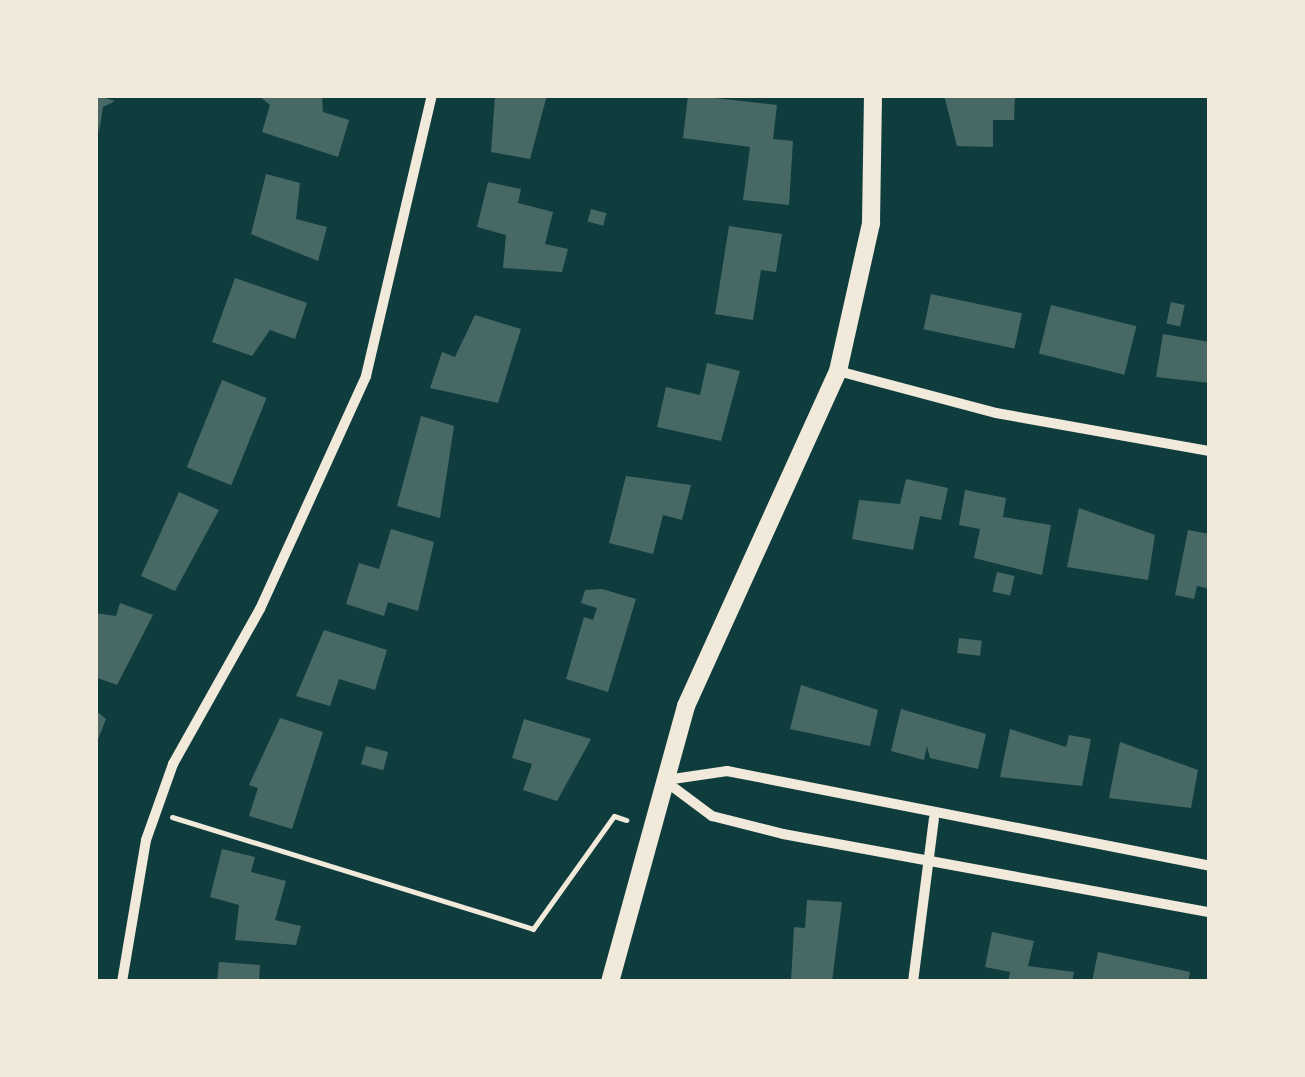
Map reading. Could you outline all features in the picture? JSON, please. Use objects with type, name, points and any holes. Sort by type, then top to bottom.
[{"type":"street","points":[[122,982],[155,811],[316,497],[366,376],[432,95]]},
{"type":"street","points":[[610,982],[664,780],[722,615],[838,371],[870,223],[873,95]]},
{"type":"street","points":[[838,371],[996,413],[1210,450]]},
{"type":"street","points":[[664,780],[727,771],[934,818],[1210,866]]},
{"type":"street","points":[[664,780],[712,816],[928,864],[1210,912]]},
{"type":"street","points":[[913,982],[934,818]]},
{"type":"path","points":[[155,811],[533,929],[614,816],[626,820]]},
{"type":"building","points":[[95,95],[115,101],[103,107],[99,133]]},
{"type":"building","points":[[258,95],[322,95],[323,112],[349,120],[338,157],[262,132],[270,105]]},
{"type":"building","points":[[495,95],[547,95],[530,159],[491,152]]},
{"type":"building","points":[[688,95],[777,105],[773,139],[793,141],[789,205],[743,200],[750,147],[683,138]]},
{"type":"building","points":[[944,95],[1015,95],[1014,120],[993,120],[993,147],[957,146]]},
{"type":"building","points":[[266,174],[300,183],[296,219],[327,227],[318,261],[251,234]]},
{"type":"building","points":[[488,182],[521,189],[518,203],[553,212],[545,244],[568,249],[562,272],[503,268],[506,235],[477,227]]},
{"type":"building","points":[[591,209],[606,213],[603,226],[588,222]]},
{"type":"building","points":[[729,226],[782,234],[776,272],[761,270],[753,320],[715,314]]},
{"type":"building","points":[[235,278],[307,303],[295,339],[270,330],[252,356],[212,342]]},
{"type":"building","points":[[931,294],[1022,313],[1014,349],[924,329]]},
{"type":"building","points":[[1171,302],[1185,305],[1180,326],[1166,324]]},
{"type":"building","points":[[1051,305],[1136,326],[1124,375],[1039,354]]},
{"type":"building","points":[[475,315],[521,329],[498,403],[430,388],[442,352],[455,357]]},
{"type":"building","points":[[1163,334],[1210,342],[1210,383],[1156,377]]},
{"type":"building","points":[[707,363],[740,371],[721,441],[657,427],[666,387],[700,395]]},
{"type":"building","points":[[222,380],[267,398],[231,485],[187,467]]},
{"type":"building","points":[[421,416],[454,426],[440,518],[397,506]]},
{"type":"building","points":[[626,476],[691,485],[682,520],[663,515],[653,554],[609,543]]},
{"type":"building","points":[[906,479],[948,488],[941,520],[920,516],[913,550],[852,539],[859,500],[900,504]]},
{"type":"building","points":[[965,490],[1006,498],[1003,517],[1051,525],[1042,575],[974,558],[980,529],[959,525]]},
{"type":"building","points":[[179,492],[219,510],[175,591],[141,576]]},
{"type":"building","points":[[1079,508],[1155,535],[1148,580],[1067,567]]},
{"type":"building","points":[[391,529],[434,542],[418,611],[388,602],[384,616],[346,604],[359,563],[379,569]]},
{"type":"building","points":[[1188,530],[1210,534],[1210,589],[1197,586],[1194,599],[1175,595]]},
{"type":"building","points":[[997,572],[1015,576],[1010,596],[993,591]]},
{"type":"building","points":[[602,589],[636,599],[608,692],[566,679],[584,617],[593,620],[597,608],[581,603],[585,590]]},
{"type":"building","points":[[120,603],[153,615],[117,685],[95,677],[95,613],[116,616]]},
{"type":"building","points":[[324,630],[387,650],[375,690],[339,679],[330,706],[296,696]]},
{"type":"building","points":[[959,638],[982,641],[980,656],[957,653]]},
{"type":"building","points":[[801,685],[878,710],[870,746],[790,729]]},
{"type":"building","points":[[901,709],[986,734],[978,769],[930,758],[927,746],[924,760],[891,751]]},
{"type":"building","points":[[95,710],[106,719],[95,747]]},
{"type":"building","points":[[280,718],[323,732],[292,829],[249,816],[258,788],[249,785]]},
{"type":"building","points":[[524,719],[591,739],[557,801],[523,790],[532,764],[512,758]]},
{"type":"building","points":[[1010,729],[1066,747],[1069,735],[1091,739],[1082,786],[1000,777]]},
{"type":"building","points":[[1120,742],[1198,770],[1191,808],[1109,798]]},
{"type":"building","points":[[366,746],[388,752],[383,770],[361,764]]},
{"type":"building","points":[[222,849],[255,857],[251,872],[286,881],[275,920],[301,926],[296,945],[235,940],[239,905],[210,897]]},
{"type":"building","points":[[807,900],[842,902],[832,982],[791,982],[794,927],[805,928]]},
{"type":"building","points":[[992,932],[1034,941],[1028,966],[1074,972],[1072,982],[1008,982],[1010,972],[985,967]]},
{"type":"building","points":[[1098,952],[1190,972],[1188,982],[1092,982]]},
{"type":"building","points":[[219,962],[260,965],[259,982],[217,982]]}]
